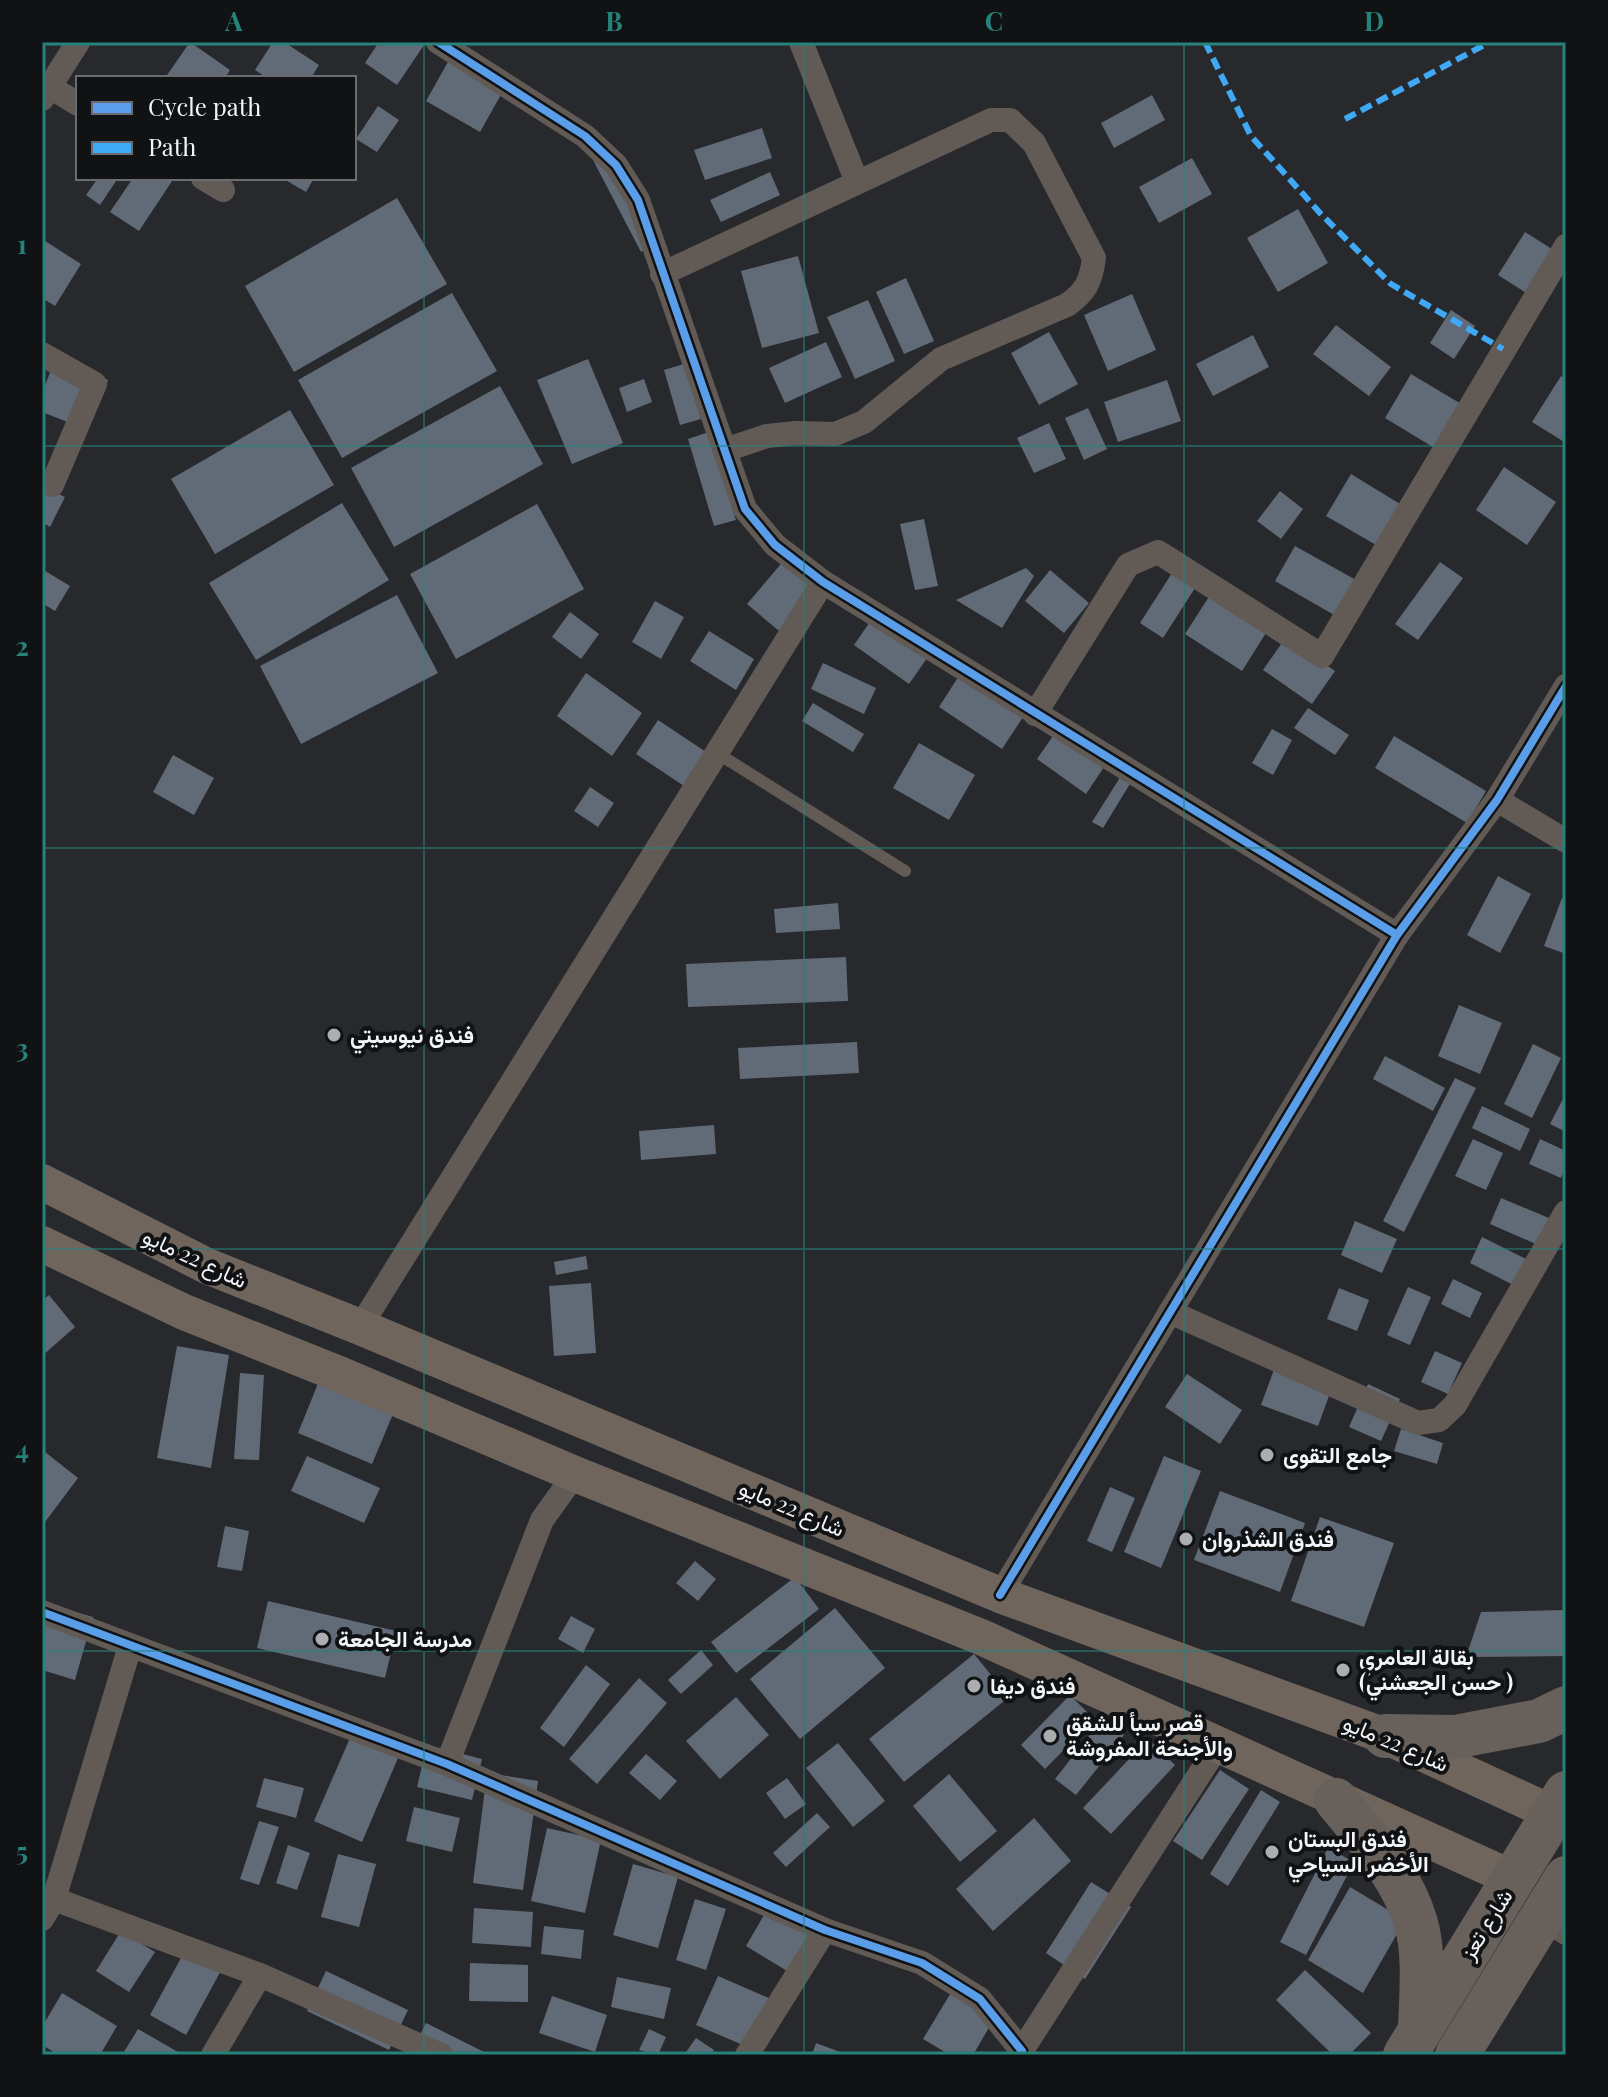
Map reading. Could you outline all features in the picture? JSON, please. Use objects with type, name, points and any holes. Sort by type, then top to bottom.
[{"type":"highway","points":[[1385,1736],[1455,1737],[1539,1721],[1566,1708]]},
{"type":"highway","points":[[1336,1800],[1389,1864],[1416,1924],[1421,1976],[1412,2042]]},
{"type":"highway","name":"شارع تعز","points":[[1412,2042],[1559,1803]]},
{"type":"highway","name":"شارع تعز","points":[[1457,2055],[1554,1926],[1566,1878]]},
{"type":"main road","name":"شارع 22 مايو","points":[[42,1182],[207,1266],[1000,1595],[1559,1803]]},
{"type":"main road","points":[[42,1244],[184,1312],[981,1637],[1514,1879]]},
{"type":"main road","points":[[575,1474],[594,1425]]},
{"type":"main road","points":[[981,1637],[1000,1595]]},
{"type":"street","points":[[76,103],[46,93],[78,42]]},
{"type":"street","points":[[438,42],[585,136],[616,165],[638,200],[745,509],[775,545],[823,582],[1397,935]]},
{"type":"street","points":[[801,42],[857,182]]},
{"type":"street","points":[[662,274],[991,120],[1010,120],[1034,143],[1094,258],[1091,279],[1082,295],[1067,305],[941,359],[864,422],[835,434],[767,436],[725,450]]},
{"type":"street","points":[[1035,714],[1128,565],[1158,552],[1322,656],[1566,246]]},
{"type":"street","points":[[42,354],[95,384],[52,485]]},
{"type":"street","points":[[360,1327],[823,582]]},
{"type":"street","points":[[1000,1595],[1397,935],[1497,800],[1564,692]]},
{"type":"street","points":[[1497,800],[1566,841]]},
{"type":"street","points":[[1170,1312],[1418,1423],[1439,1420],[1455,1405],[1566,1212]]},
{"type":"street","points":[[447,1764],[542,1520],[575,1474]]},
{"type":"street","points":[[42,1612],[447,1764],[825,1930],[922,1963],[980,1999],[1020,2053],[1219,1744]]},
{"type":"street","points":[[130,1646],[48,1909],[260,1975],[441,2055]]},
{"type":"street","points":[[747,2055],[825,1930]]},
{"type":"street","points":[[213,2055],[260,1975]]},
{"type":"lane","points":[[717,753],[905,871]]},
{"type":"building","points":[[190,42],[230,70],[226,76],[166,76]]},
{"type":"building","points":[[273,42],[284,42],[319,65],[312,76],[264,76],[255,70]]},
{"type":"building","points":[[379,42],[426,42],[397,85],[365,63]]},
{"type":"building","points":[[453,53],[507,84],[480,132],[426,101]]},
{"type":"building","points":[[1152,95],[1165,120],[1114,148],[1101,123]]},
{"type":"building","points":[[378,106],[399,120],[377,152],[356,139]]},
{"type":"building","points":[[762,128],[772,158],[705,180],[694,150]]},
{"type":"building","points":[[612,148],[661,241],[641,252],[592,158]]},
{"type":"building","points":[[1192,158],[1212,194],[1159,223],[1139,187]]},
{"type":"building","points":[[770,172],[780,195],[721,222],[710,200]]},
{"type":"building","points":[[97,180],[117,180],[100,205],[86,195]]},
{"type":"building","points":[[132,180],[173,180],[139,231],[110,212]]},
{"type":"building","points":[[285,180],[313,180],[306,192]]},
{"type":"building","points":[[397,198],[447,284],[294,372],[245,286]]},
{"type":"building","points":[[1298,209],[1328,263],[1278,292],[1247,238]]},
{"type":"building","points":[[1525,232],[1555,251],[1528,294],[1498,275]]},
{"type":"building","points":[[42,239],[81,264],[55,306],[42,298]]},
{"type":"building","points":[[798,256],[819,333],[762,348],[741,271]]},
{"type":"building","points":[[906,278],[934,341],[904,354],[876,292]]},
{"type":"building","points":[[452,293],[497,371],[342,458],[298,380]]},
{"type":"building","points":[[1132,294],[1156,350],[1108,371],[1084,315]]},
{"type":"building","points":[[868,300],[895,361],[855,379],[827,317]]},
{"type":"building","points":[[1451,310],[1475,326],[1454,359],[1430,343]]},
{"type":"building","points":[[1336,325],[1391,367],[1369,396],[1313,354]]},
{"type":"building","points":[[1049,332],[1078,384],[1039,405],[1011,353]]},
{"type":"building","points":[[1253,335],[1269,367],[1213,396],[1196,364]]},
{"type":"building","points":[[826,342],[842,377],[785,403],[769,368]]},
{"type":"building","points":[[55,359],[108,380],[88,430],[42,412],[42,394]]},
{"type":"building","points":[[588,359],[623,443],[572,464],[537,380]]},
{"type":"building","points":[[684,364],[701,419],[680,425],[664,370]]},
{"type":"building","points":[[1411,374],[1478,414],[1451,458],[1385,418]]},
{"type":"building","points":[[1561,376],[1566,379],[1566,443],[1532,422]]},
{"type":"building","points":[[644,379],[652,402],[627,412],[619,388]]},
{"type":"building","points":[[1167,380],[1181,421],[1118,442],[1104,402]]},
{"type":"building","points":[[500,386],[543,464],[394,547],[351,468]]},
{"type":"building","points":[[1088,408],[1107,449],[1084,460],[1065,418]]},
{"type":"building","points":[[290,410],[334,485],[215,554],[171,479]]},
{"type":"building","points":[[1049,423],[1066,459],[1034,473],[1017,438]]},
{"type":"building","points":[[709,432],[736,520],[714,526],[688,439]]},
{"type":"building","points":[[1504,467],[1556,502],[1527,545],[1476,510]]},
{"type":"building","points":[[1351,474],[1400,504],[1376,545],[1326,516]]},
{"type":"building","points":[[42,486],[65,497],[50,527],[42,522]]},
{"type":"building","points":[[1280,491],[1303,509],[1281,539],[1257,521]]},
{"type":"building","points":[[342,503],[389,580],[256,660],[209,583]]},
{"type":"building","points":[[537,504],[584,589],[456,659],[410,574]]},
{"type":"building","points":[[924,519],[938,586],[915,590],[900,524]]},
{"type":"building","points":[[1295,546],[1356,580],[1336,616],[1275,581]]},
{"type":"building","points":[[786,558],[817,584],[779,631],[747,604]]},
{"type":"building","points":[[1440,562],[1463,578],[1418,640],[1395,624]]},
{"type":"building","points":[[1026,568],[1034,576],[1002,628],[956,600]]},
{"type":"building","points":[[42,569],[70,586],[55,611],[42,603]]},
{"type":"building","points":[[1050,570],[1089,603],[1064,633],[1025,601]]},
{"type":"building","points":[[1172,573],[1195,588],[1163,638],[1140,623]]},
{"type":"building","points":[[1214,589],[1271,625],[1242,671],[1185,634]]},
{"type":"building","points":[[397,595],[438,673],[301,744],[260,666]]},
{"type":"building","points":[[655,601],[684,617],[661,659],[632,642]]},
{"type":"building","points":[[570,612],[599,634],[581,659],[552,637]]},
{"type":"building","points":[[876,613],[932,651],[909,684],[854,645]]},
{"type":"building","points":[[709,631],[754,659],[736,690],[690,661]]},
{"type":"building","points":[[1286,637],[1335,671],[1312,704],[1263,670]]},
{"type":"building","points":[[823,663],[876,688],[864,714],[811,689]]},
{"type":"building","points":[[962,671],[1025,714],[1002,749],[939,707]]},
{"type":"building","points":[[586,673],[642,713],[612,756],[557,716]]},
{"type":"building","points":[[813,703],[864,734],[853,752],[802,721]]},
{"type":"building","points":[[1308,708],[1349,735],[1335,755],[1294,728]]},
{"type":"building","points":[[658,720],[706,752],[684,786],[636,754]]},
{"type":"building","points":[[1272,729],[1292,740],[1273,775],[1252,763]]},
{"type":"building","points":[[1055,733],[1104,767],[1086,794],[1037,759]]},
{"type":"building","points":[[1394,736],[1486,791],[1467,823],[1375,768]]},
{"type":"building","points":[[919,743],[975,775],[949,820],[893,788]]},
{"type":"building","points":[[173,755],[214,778],[194,815],[153,792]]},
{"type":"building","points":[[1126,768],[1136,774],[1103,828],[1092,822]]},
{"type":"building","points":[[590,787],[614,803],[598,827],[574,811]]},
{"type":"building","points":[[1498,876],[1531,894],[1500,953],[1467,935]]},
{"type":"building","points":[[1562,898],[1566,899],[1566,954],[1544,946]]},
{"type":"building","points":[[838,903],[840,929],[776,933],[774,909]]},
{"type":"building","points":[[846,957],[848,1001],[688,1007],[686,964]]},
{"type":"building","points":[[1459,1005],[1502,1023],[1480,1074],[1438,1056]]},
{"type":"building","points":[[857,1042],[859,1073],[740,1079],[738,1048]]},
{"type":"building","points":[[1533,1044],[1561,1058],[1532,1118],[1504,1104]]},
{"type":"building","points":[[1385,1056],[1445,1088],[1433,1111],[1373,1079]]},
{"type":"building","points":[[1455,1078],[1476,1088],[1404,1232],[1383,1221]]},
{"type":"building","points":[[1566,1093],[1566,1132],[1550,1124]]},
{"type":"building","points":[[1482,1106],[1530,1129],[1520,1151],[1472,1128]]},
{"type":"building","points":[[714,1125],[716,1154],[641,1160],[639,1131]]},
{"type":"building","points":[[1473,1139],[1503,1153],[1486,1190],[1455,1176]]},
{"type":"building","points":[[1540,1139],[1566,1151],[1566,1165],[1561,1178],[1529,1164]]},
{"type":"building","points":[[1501,1198],[1556,1221],[1545,1248],[1490,1224]]},
{"type":"building","points":[[1355,1221],[1397,1239],[1382,1273],[1341,1255]]},
{"type":"building","points":[[1482,1237],[1538,1265],[1525,1291],[1470,1263]]},
{"type":"building","points":[[586,1256],[588,1269],[556,1275],[554,1262]]},
{"type":"building","points":[[1453,1279],[1482,1293],[1470,1318],[1441,1304]]},
{"type":"building","points":[[591,1283],[596,1353],[554,1356],[549,1286]]},
{"type":"building","points":[[1408,1287],[1431,1297],[1410,1345],[1387,1335]]},
{"type":"building","points":[[1339,1288],[1369,1300],[1357,1331],[1327,1319]]},
{"type":"building","points":[[49,1295],[75,1327],[42,1356],[42,1301]]},
{"type":"building","points":[[177,1346],[229,1355],[211,1468],[157,1458]]},
{"type":"building","points":[[1435,1351],[1462,1363],[1448,1394],[1421,1382]]},
{"type":"building","points":[[1276,1364],[1333,1385],[1318,1426],[1261,1405]]},
{"type":"building","points":[[240,1373],[264,1375],[259,1460],[234,1459]]},
{"type":"building","points":[[1187,1374],[1242,1410],[1220,1444],[1165,1407]]},
{"type":"building","points":[[321,1376],[396,1407],[372,1464],[298,1433]]},
{"type":"building","points":[[1368,1384],[1400,1399],[1381,1441],[1349,1427]]},
{"type":"building","points":[[1401,1429],[1443,1443],[1437,1464],[1394,1451]]},
{"type":"building","points":[[45,1452],[78,1478],[42,1526],[42,1456]]},
{"type":"building","points":[[307,1456],[380,1488],[364,1523],[291,1491]]},
{"type":"building","points":[[1164,1456],[1201,1471],[1161,1568],[1124,1552]]},
{"type":"building","points":[[1110,1487],[1135,1498],[1112,1552],[1087,1541]]},
{"type":"building","points":[[1220,1491],[1305,1523],[1280,1592],[1194,1560]]},
{"type":"building","points":[[1320,1517],[1394,1543],[1364,1627],[1291,1601]]},
{"type":"building","points":[[225,1526],[249,1531],[242,1571],[217,1567]]},
{"type":"building","points":[[695,1561],[716,1579],[698,1601],[676,1583]]},
{"type":"building","points":[[795,1577],[819,1609],[736,1673],[711,1642]]},
{"type":"building","points":[[1566,1581],[1566,1656],[1466,1657],[1481,1612],[1563,1610],[1563,1582]]},
{"type":"building","points":[[268,1601],[396,1631],[385,1678],[257,1648]]},
{"type":"building","points":[[42,1602],[93,1617],[75,1680],[42,1670]]},
{"type":"building","points":[[835,1608],[885,1668],[800,1739],[750,1679]]},
{"type":"building","points":[[571,1616],[595,1629],[583,1653],[558,1639]]},
{"type":"building","points":[[701,1650],[713,1665],[681,1694],[668,1680]]},
{"type":"building","points":[[974,1654],[1009,1697],[904,1782],[869,1739]]},
{"type":"building","points":[[586,1665],[610,1684],[564,1747],[540,1728]]},
{"type":"building","points":[[639,1678],[667,1703],[597,1784],[569,1759]]},
{"type":"building","points":[[1070,1695],[1094,1719],[1045,1769],[1021,1745]]},
{"type":"building","points":[[736,1697],[769,1735],[720,1779],[686,1741]]},
{"type":"building","points":[[1103,1718],[1124,1735],[1076,1795],[1055,1779]]},
{"type":"building","points":[[350,1738],[398,1758],[362,1842],[314,1821]]},
{"type":"building","points":[[1148,1739],[1175,1765],[1111,1834],[1083,1808]]},
{"type":"building","points":[[838,1743],[885,1801],[853,1827],[806,1768]]},
{"type":"building","points":[[427,1745],[482,1759],[472,1800],[417,1787]]},
{"type":"building","points":[[646,1754],[677,1781],[660,1800],[629,1773]]},
{"type":"building","points":[[1220,1770],[1249,1789],[1202,1860],[1173,1841]]},
{"type":"building","points":[[487,1773],[538,1781],[523,1890],[473,1883]]},
{"type":"building","points":[[949,1774],[997,1831],[960,1862],[913,1806]]},
{"type":"building","points":[[264,1778],[304,1788],[296,1818],[256,1807]]},
{"type":"building","points":[[787,1778],[806,1804],[785,1819],[766,1793]]},
{"type":"building","points":[[1261,1790],[1280,1802],[1228,1886],[1210,1874]]},
{"type":"building","points":[[414,1807],[460,1818],[452,1852],[406,1841]]},
{"type":"building","points":[[817,1813],[830,1827],[786,1867],[773,1853]]},
{"type":"building","points":[[1034,1818],[1071,1861],[993,1931],[956,1889]]},
{"type":"building","points":[[259,1821],[279,1827],[259,1885],[240,1879]]},
{"type":"building","points":[[547,1828],[601,1840],[585,1913],[531,1901]]},
{"type":"building","points":[[288,1845],[310,1853],[297,1890],[276,1883]]},
{"type":"building","points":[[1328,1848],[1354,1862],[1306,1955],[1280,1942]]},
{"type":"building","points":[[338,1854],[376,1864],[359,1927],[321,1917]]},
{"type":"building","points":[[633,1864],[678,1877],[658,1948],[613,1935]]},
{"type":"building","points":[[1091,1882],[1131,1907],[1085,1979],[1046,1953]]},
{"type":"building","points":[[1350,1887],[1405,1920],[1363,1993],[1308,1960]]},
{"type":"building","points":[[695,1899],[726,1909],[706,1970],[676,1960]]},
{"type":"building","points":[[771,1903],[817,1930],[792,1974],[746,1946]]},
{"type":"building","points":[[474,1908],[533,1912],[531,1947],[472,1943]]},
{"type":"building","points":[[544,1926],[584,1930],[581,1959],[541,1954]]},
{"type":"building","points":[[121,1931],[155,1952],[129,1992],[96,1971]]},
{"type":"building","points":[[188,1945],[224,1965],[186,2035],[150,2015]]},
{"type":"building","points":[[470,1963],[528,1965],[528,2002],[469,2001]]},
{"type":"building","points":[[1305,1970],[1371,2033],[1349,2055],[1333,2055],[1276,2000]]},
{"type":"building","points":[[326,1971],[408,2010],[389,2050],[307,2011]]},
{"type":"building","points":[[718,1976],[771,1999],[750,2048],[696,2025]]},
{"type":"building","points":[[617,1977],[671,1988],[664,2019],[611,2007]]},
{"type":"building","points":[[955,1986],[998,2012],[973,2055],[950,2055],[923,2039]]},
{"type":"building","points":[[62,1993],[117,2026],[100,2055],[59,2055],[42,2045],[42,2027]]},
{"type":"building","points":[[552,1996],[607,2015],[595,2052],[539,2033]]},
{"type":"building","points":[[426,2023],[490,2055],[410,2055]]},
{"type":"building","points":[[138,2029],[178,2052],[176,2055],[122,2055]]},
{"type":"building","points":[[649,2029],[666,2037],[658,2055],[639,2050]]},
{"type":"building","points":[[696,2038],[714,2050],[711,2055],[684,2055]]},
{"type":"building","points":[[816,2043],[848,2055],[812,2055]]},
{"type":"marked path","points":[[1205,42],[1251,136],[1320,213],[1391,284],[1503,349]]},
{"type":"marked path","points":[[1345,119],[1490,42]]},
{"type":"cycle path","points":[[438,42],[585,136],[616,165],[638,200],[745,509],[775,545],[823,582],[1397,935]]},
{"type":"cycle path","points":[[1000,1595],[1397,935],[1497,800],[1566,686]]},
{"type":"cycle path","points":[[42,1612],[447,1764],[825,1930],[922,1963],[980,1999],[1022,2051],[1019,2055]]},
{"type":"place","name":"فندق نيوسيتي","points":[[334,1035]]},
{"type":"place","name":"جامع التقوى","points":[[1267,1455]]},
{"type":"place","name":"فندق الشذروان","points":[[1186,1539]]},
{"type":"place","name":"مدرسة الجامعة","points":[[322,1639]]},
{"type":"place","name":"بقالة العامري (حسن الجعشني )","points":[[1343,1670]]},
{"type":"place","name":"فندق ديفا","points":[[974,1686]]},
{"type":"place","name":"قصر سبأ للشقق والأجنحة المفروشة","points":[[1050,1736]]},
{"type":"place","name":"فندق البستان الأخضر السياحي","points":[[1272,1852]]}]
